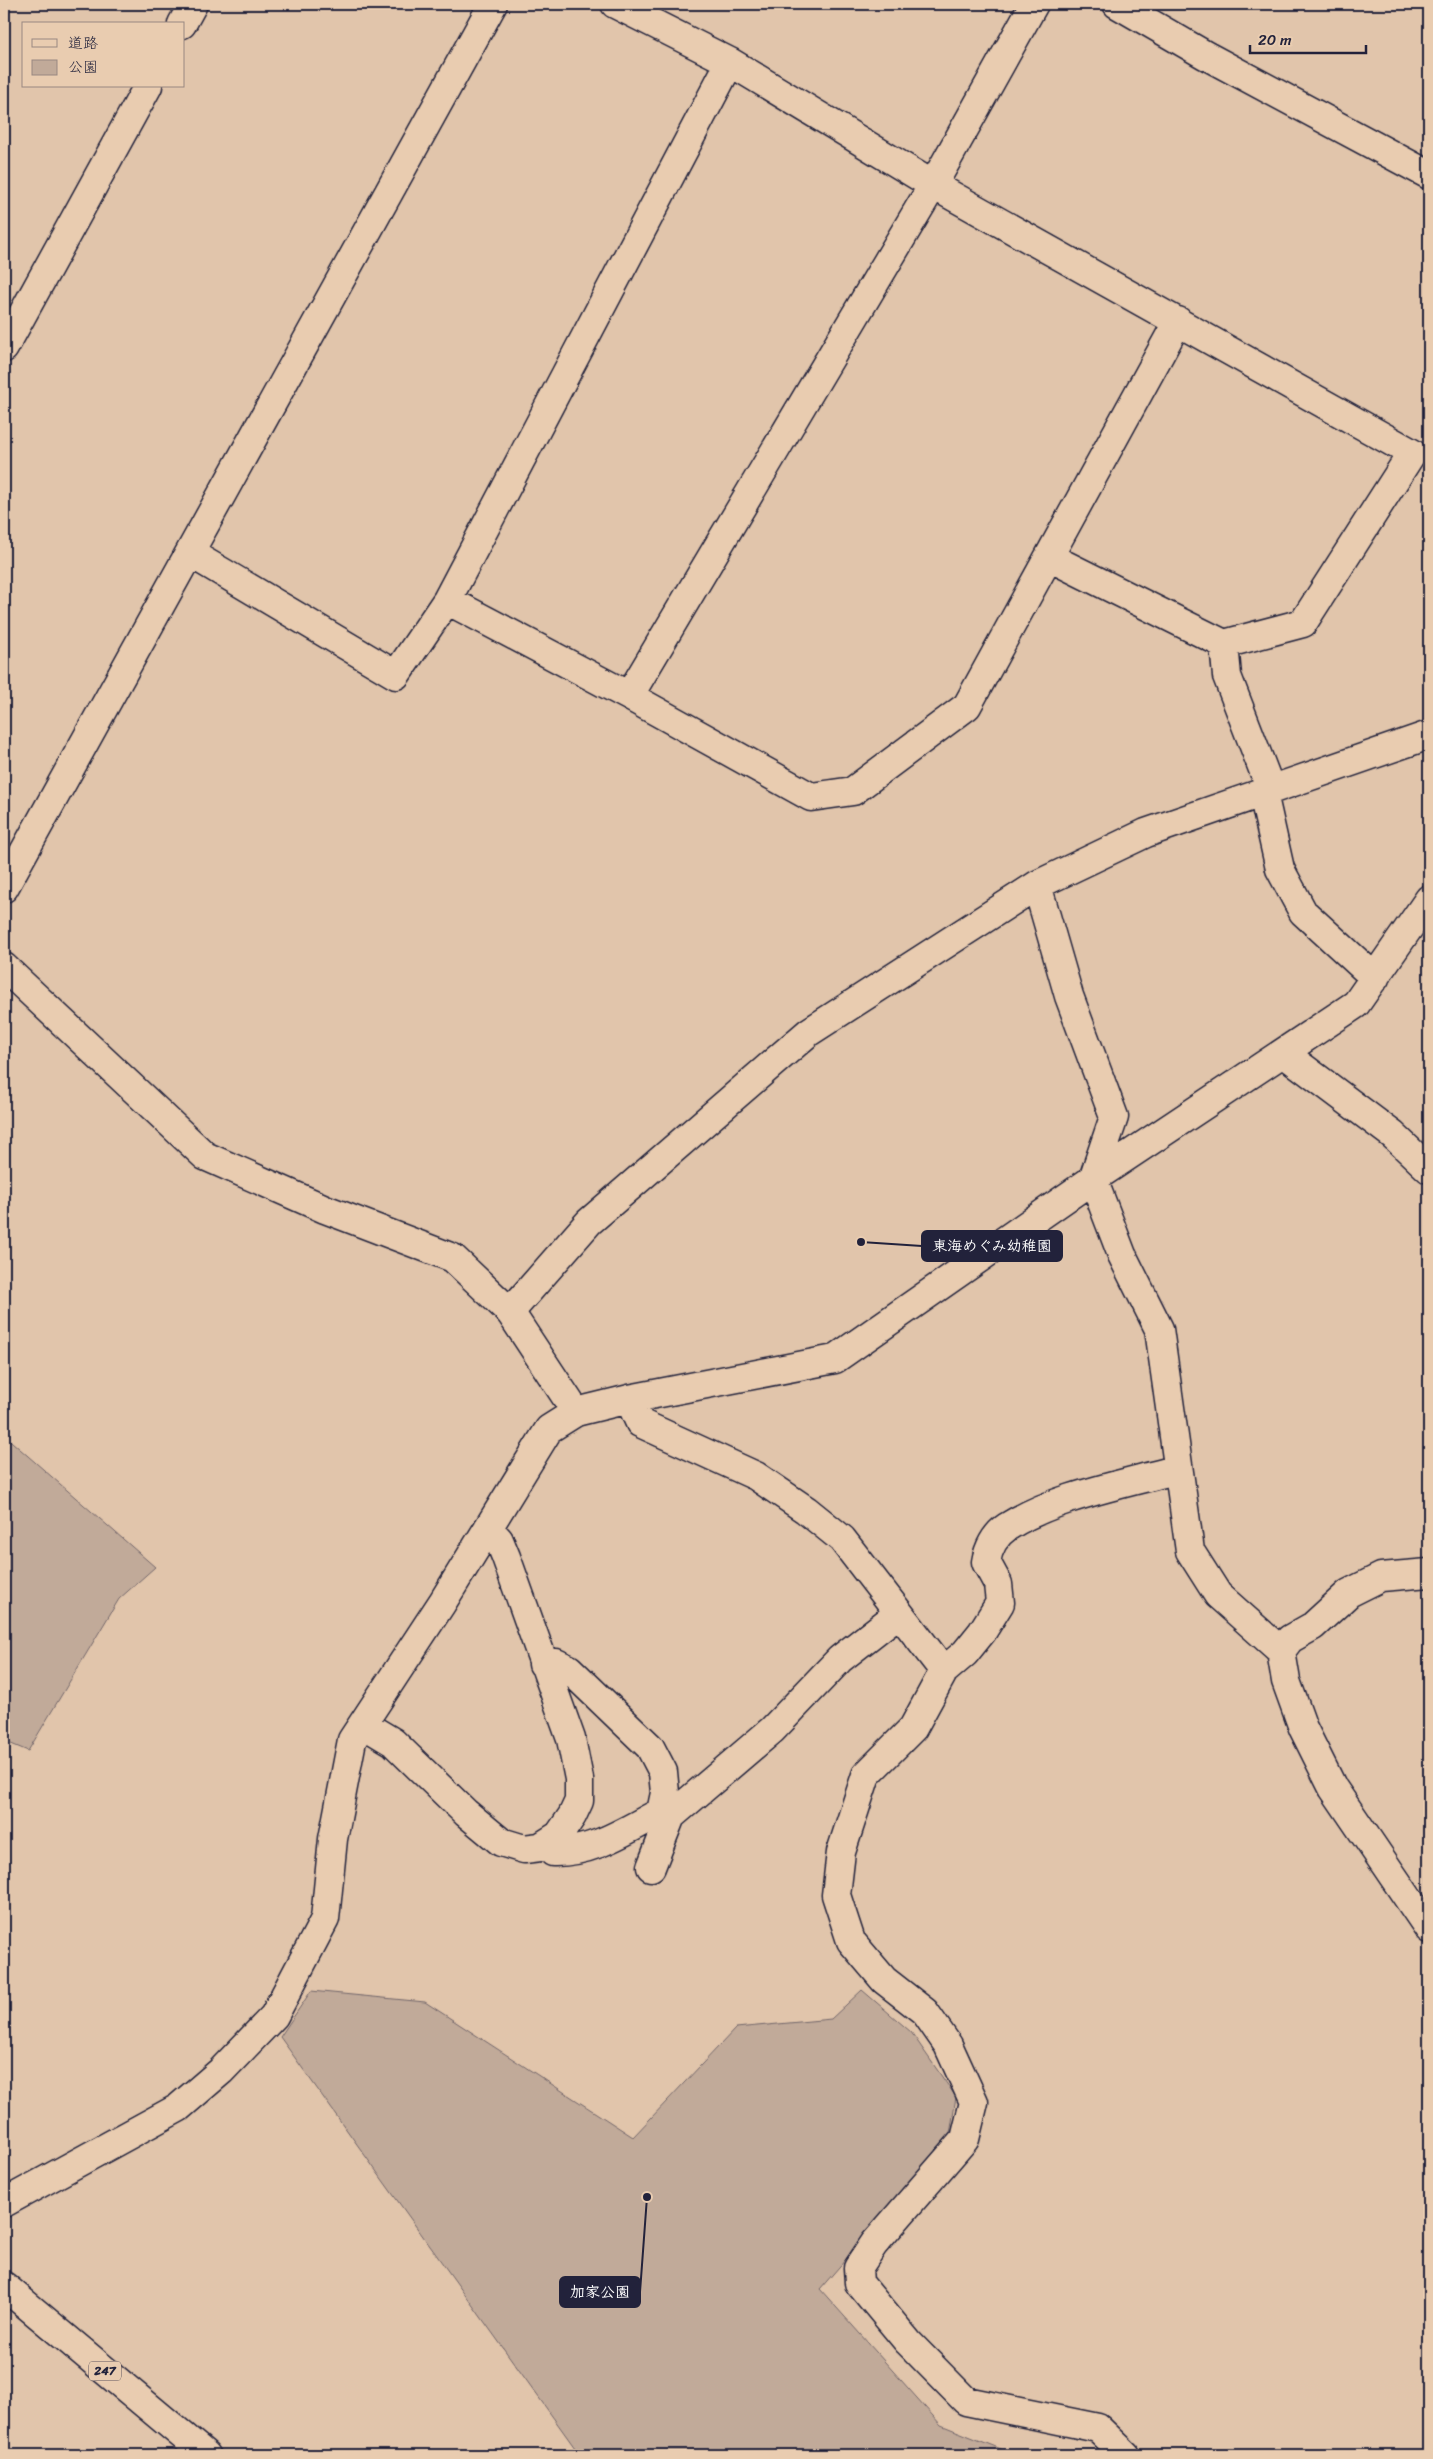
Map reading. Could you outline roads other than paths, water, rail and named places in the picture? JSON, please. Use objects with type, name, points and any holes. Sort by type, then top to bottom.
[{"type":"main road","points":[[183,22],[193,4]]},
{"type":"main road","points":[[4,888],[493,4]]},
{"type":"main road","points":[[614,4],[730,62],[933,185],[1178,321],[1421,446],[1303,623],[1224,644],[1049,557]]},
{"type":"main road","points":[[629,696],[933,185],[1034,4]]},
{"type":"main road","points":[[1117,4],[1205,55],[1429,175]]},
{"type":"main road","points":[[190,553],[396,675],[448,600],[730,62]]},
{"type":"main road","points":[[4,348],[147,88]]},
{"type":"main road","points":[[448,600],[629,696],[811,797],[853,791],[967,706],[1178,321]]},
{"type":"main road","points":[[1224,644],[1227,676],[1267,791],[1280,869],[1304,912],[1375,978]]},
{"type":"main road","points":[[510,1312],[589,1222],[809,1032],[1037,885],[1146,833],[1429,735]]},
{"type":"main road","points":[[1037,885],[1069,996],[1114,1117],[1093,1180],[1122,1255],[1159,1329],[1190,1552],[1218,1595],[1281,1651],[1286,1681],[1303,1728],[1333,1788],[1429,1929]]},
{"type":"main road","points":[[4,2203],[178,2108],[221,2071],[274,2016],[325,1919],[333,1839],[352,1740],[442,1603],[549,1429],[576,1412],[629,1399],[835,1359],[1093,1180],[1285,1054],[1356,1004],[1426,911]]},
{"type":"main road","points":[[4,967],[205,1156],[325,1209],[453,1258],[510,1312],[576,1412]]},
{"type":"main road","points":[[1285,1054],[1393,1135],[1429,1168]]},
{"type":"main road","points":[[629,1399],[640,1423],[756,1476],[806,1510],[842,1540],[944,1671]]},
{"type":"main road","points":[[1126,2455],[1098,2428],[966,2401],[908,2342],[859,2283],[858,2268],[874,2244],[965,2139],[974,2102],[948,2044],[925,2012],[884,1980],[851,1941],[836,1895],[841,1852],[866,1776],[913,1728],[944,1671],[965,1653],[982,1632],[1000,1603],[998,1584],[986,1562],[994,1539],[1006,1528],[1055,1504],[1178,1469]]},
{"type":"main road","points":[[362,1724],[393,1742],[466,1813],[501,1842],[524,1849],[540,1847],[559,1835],[572,1816],[578,1800],[578,1779],[571,1739],[499,1540],[488,1528]]},
{"type":"main road","points":[[1281,1651],[1290,1639],[1313,1626],[1349,1593],[1381,1577],[1429,1573]]},
{"type":"main road","points":[[545,1844],[553,1852],[568,1853],[594,1847],[666,1814],[772,1730],[840,1659],[899,1613]]},
{"type":"main road","points":[[543,1664],[556,1663],[569,1669],[650,1747],[663,1772],[666,1814],[651,1867]]},
{"type":"main road","name":"247","points":[[4,2286],[206,2455]]},
{"type":"place","name":"東海めぐみ幼稚園","points":[[861,1242]]},
{"type":"place","name":"加家公園","points":[[647,2197]]}]
